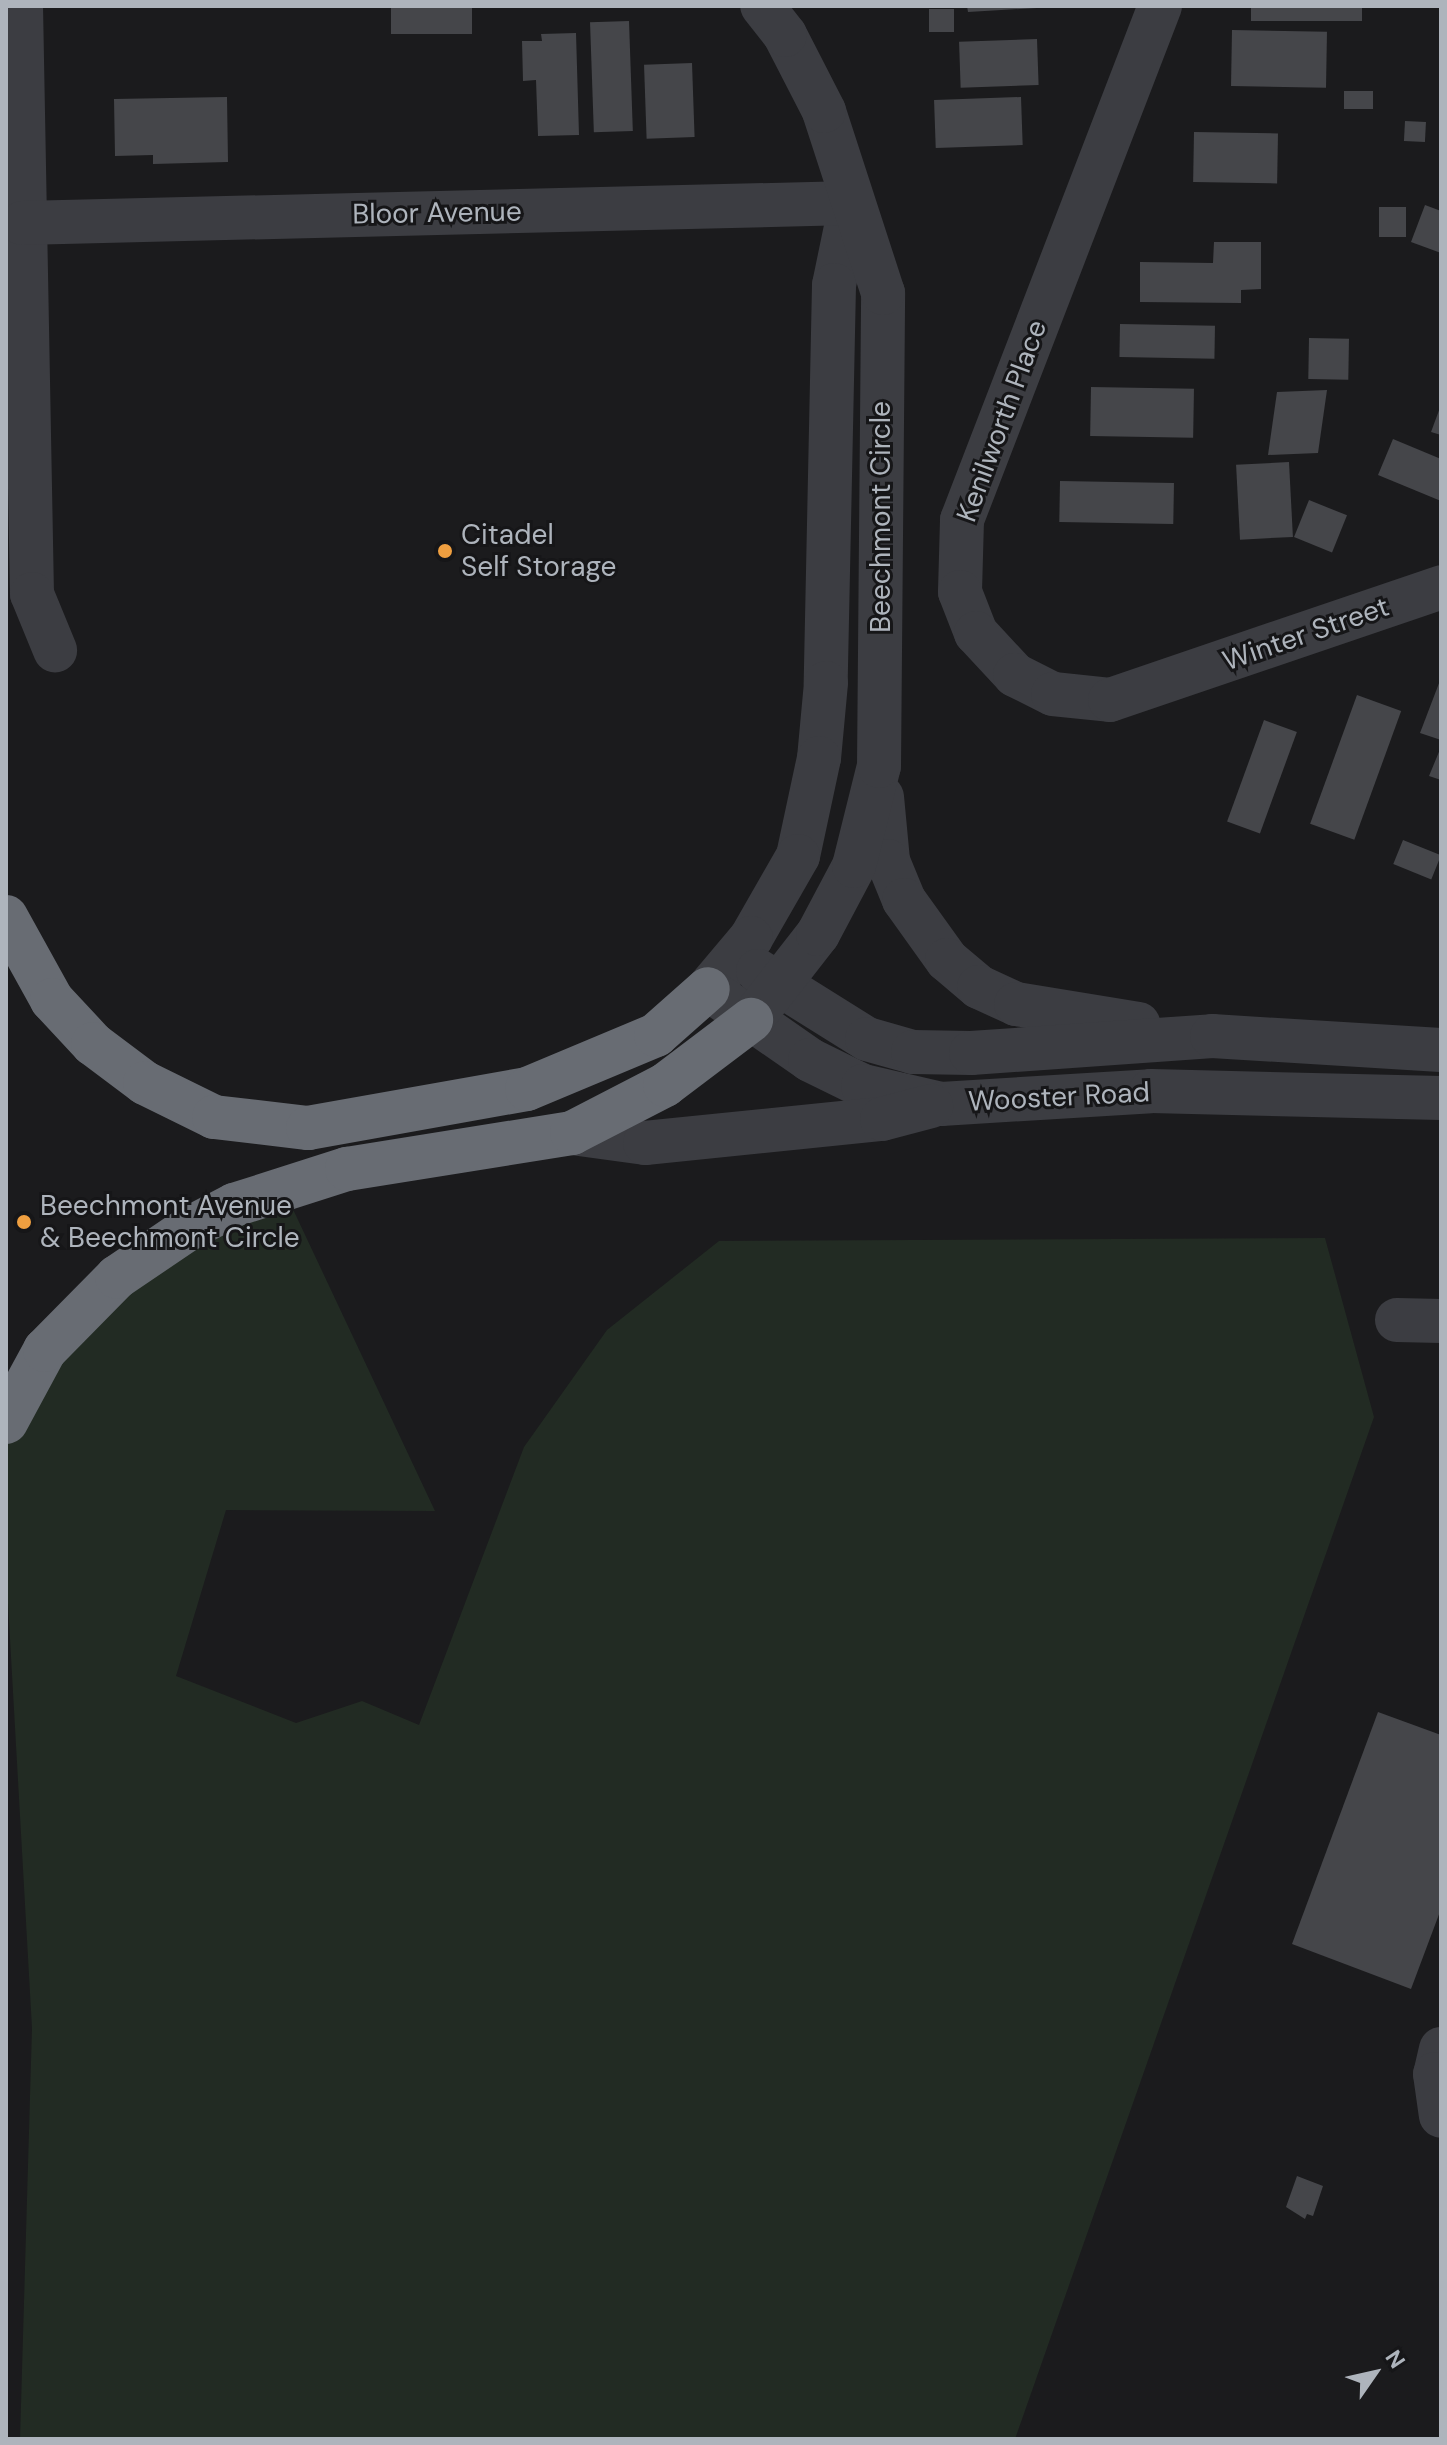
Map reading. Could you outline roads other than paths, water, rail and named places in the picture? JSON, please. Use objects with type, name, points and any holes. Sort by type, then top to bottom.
[{"type":"highway","points":[[6,917],[52,1000],[93,1044],[145,1083],[214,1117],[308,1128],[527,1089],[656,1035],[708,989]]},
{"type":"highway","points":[[6,1422],[45,1350],[117,1277],[234,1205],[347,1169],[572,1133],[665,1085],[765,1004]]},
{"type":"street","points":[[21,6],[22,223],[32,594],[55,650]]},
{"type":"street","name":"Beechmont Circle","points":[[762,6],[785,35],[824,111],[851,203],[883,293],[879,766],[854,866],[818,934],[765,1004]]},
{"type":"street","name":"Kenilworth Place","points":[[1160,6],[962,520],[957,564],[960,592],[976,633],[1015,675],[1053,694],[1095,701],[1170,680]]},
{"type":"street","points":[[708,989],[738,954],[777,897],[798,856],[819,758],[826,683],[834,285],[851,203]]},
{"type":"street","name":"Bloor Avenue","points":[[22,223],[851,203]]},
{"type":"street","name":"Winter Street","points":[[1170,680],[1441,587]]},
{"type":"street","points":[[879,766],[888,861],[904,900],[947,960],[979,987],[1016,1004],[1212,1036]]},
{"type":"street","name":"Wooster Road","points":[[738,954],[765,1004],[810,1060],[863,1086],[941,1104],[1151,1091],[1441,1098]]},
{"type":"street","name":"Wooster Road","points":[[708,989],[765,1004],[913,1052],[971,1053],[1212,1036],[1441,1050]]},
{"type":"street","points":[[572,1133],[645,1143],[882,1119],[941,1104]]},
{"type":"street","points":[[1397,1320],[1441,1321]]},
{"type":"street","points":[[1441,2049],[1435,2074],[1441,2116]]},
{"type":"place","name":"Citadel Self Storage","points":[[445,551]]},
{"type":"place","name":"Beechmont Avenue & Beechmont Circle","points":[[24,1222]]}]
